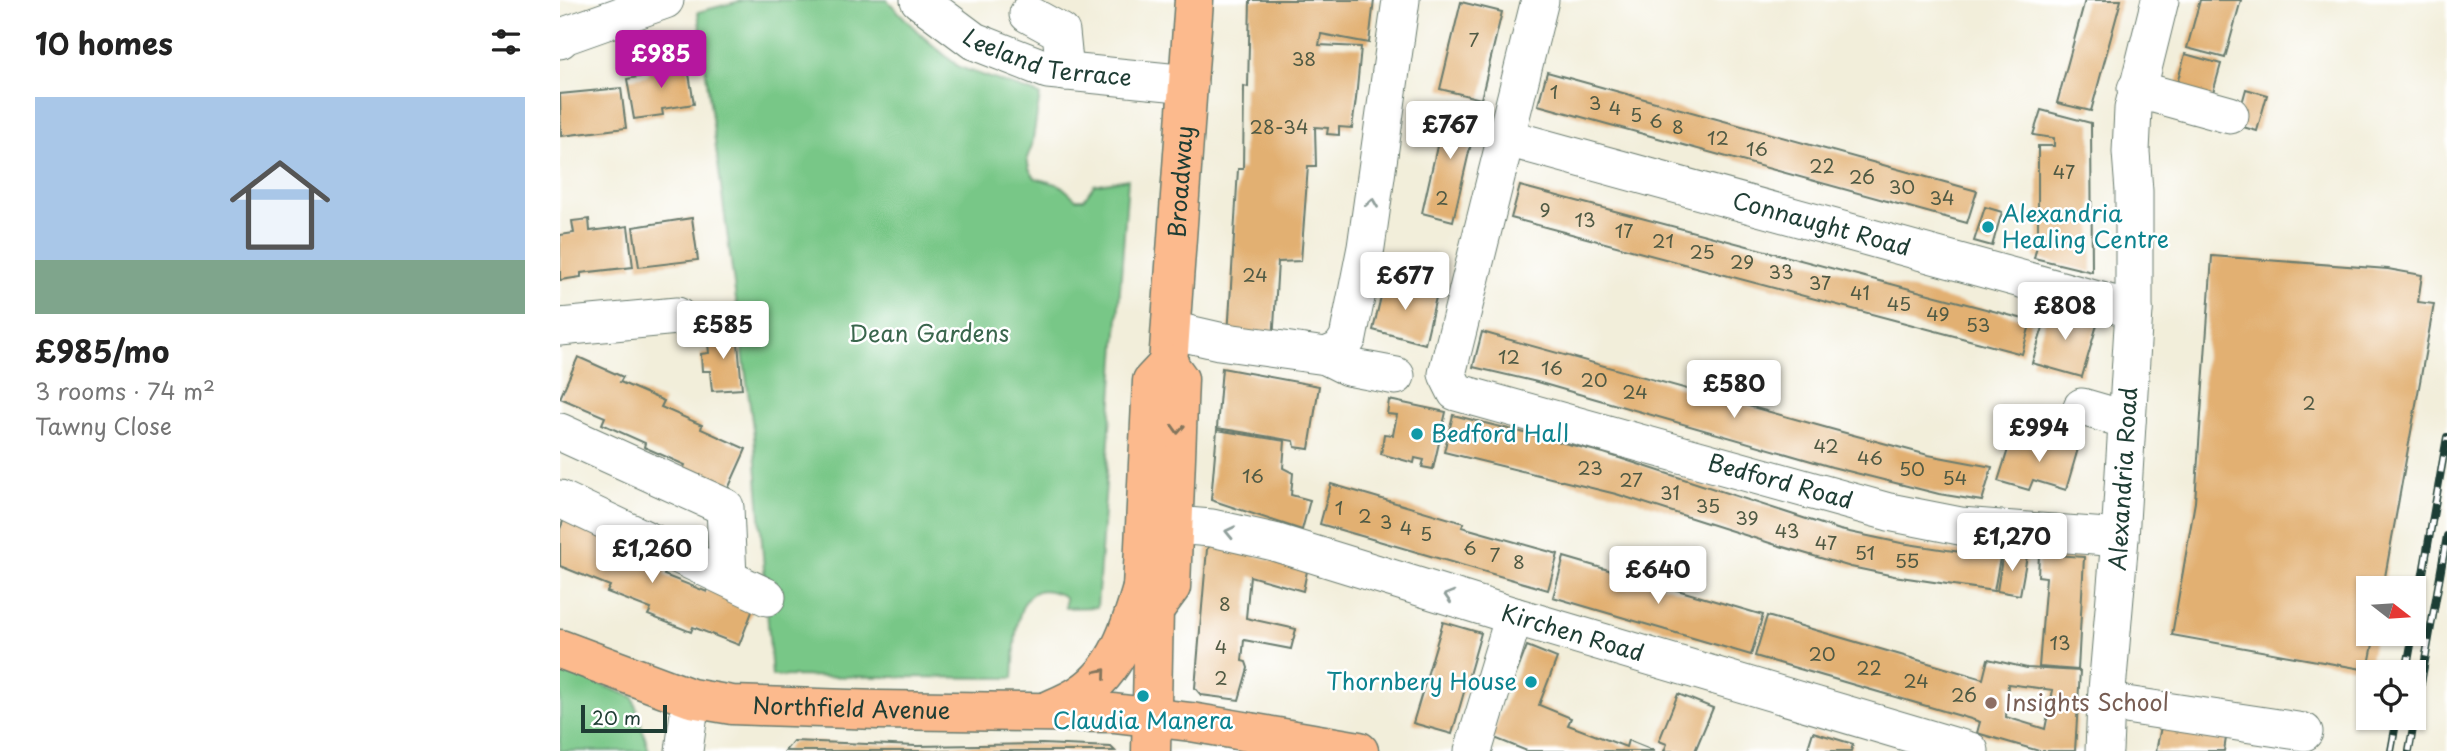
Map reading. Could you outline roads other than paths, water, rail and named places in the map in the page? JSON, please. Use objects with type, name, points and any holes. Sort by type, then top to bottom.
[{"type":"main road","name":"Broadway","points":[[1148,599],[1171,587],[1180,379],[1170,347],[1194,0]]},
{"type":"main road","name":"Broadway","points":[[1152,734],[1148,599],[1152,381],[1170,347]]},
{"type":"main road","points":[[1047,711],[1082,694],[1104,673],[1148,599]]},
{"type":"main road","name":"Northfield Avenue","points":[[560,649],[691,698],[754,707],[1114,713],[1152,734],[1359,751]]},
{"type":"street","points":[[560,40],[564,36],[665,0]]},
{"type":"street","name":"Leeland Terrace","points":[[919,0],[974,41],[1048,70],[1189,84]]},
{"type":"street","points":[[1326,356],[1340,350],[1348,338],[1366,247],[1401,0]]},
{"type":"street","points":[[1507,138],[1540,0]]},
{"type":"street","name":"Alexandria Road","points":[[2104,751],[2134,310],[2134,191],[2131,152],[2133,109],[2160,0]]},
{"type":"street","points":[[1028,14],[1061,32],[1065,72]]},
{"type":"street","points":[[2136,89],[2230,115]]},
{"type":"street","name":"Connaught Road","points":[[1507,138],[2134,310]]},
{"type":"street","name":"Bedford Road","points":[[1507,138],[1447,374],[1456,392],[1889,512],[1960,526],[2120,538]]},
{"type":"street","points":[[560,327],[677,316]]},
{"type":"street","points":[[1170,347],[1219,341],[1326,356],[1348,367],[1396,376]]},
{"type":"street","points":[[2082,407],[2127,420]]},
{"type":"street","points":[[560,432],[725,507],[728,578]]},
{"type":"street","points":[[560,499],[767,597]]},
{"type":"street","name":"Kirchen Road","points":[[1173,525],[1212,528],[1274,542],[1329,569],[1514,616],[1647,668],[1886,739],[1970,751]]},
{"type":"street","points":[[1473,751],[1514,616]]},
{"type":"street","points":[[684,751],[691,698]]},
{"type":"street","points":[[2106,702],[2304,732]]},
{"type":"railway","points":[[2423,576],[2447,437]]},
{"type":"railway","points":[[2409,751],[2447,536]]},
{"type":"railway","points":[[2408,660],[2411,646]]},
{"type":"railway","points":[[2391,751],[2395,730]]},
{"type":"place","name":"Alexandria Healing Centre","points":[[1988,227]]},
{"type":"place","name":"Bedford Hall","points":[[1417,434]]},
{"type":"place","name":"Thornbery House","points":[[1531,682]]},
{"type":"place","name":"Claudia Manera","points":[[1143,696]]},
{"type":"place","name":"Insights School","points":[[1991,703]]},
{"type":"park label","name":"Dean Gardens","points":[[929,334]]}]
